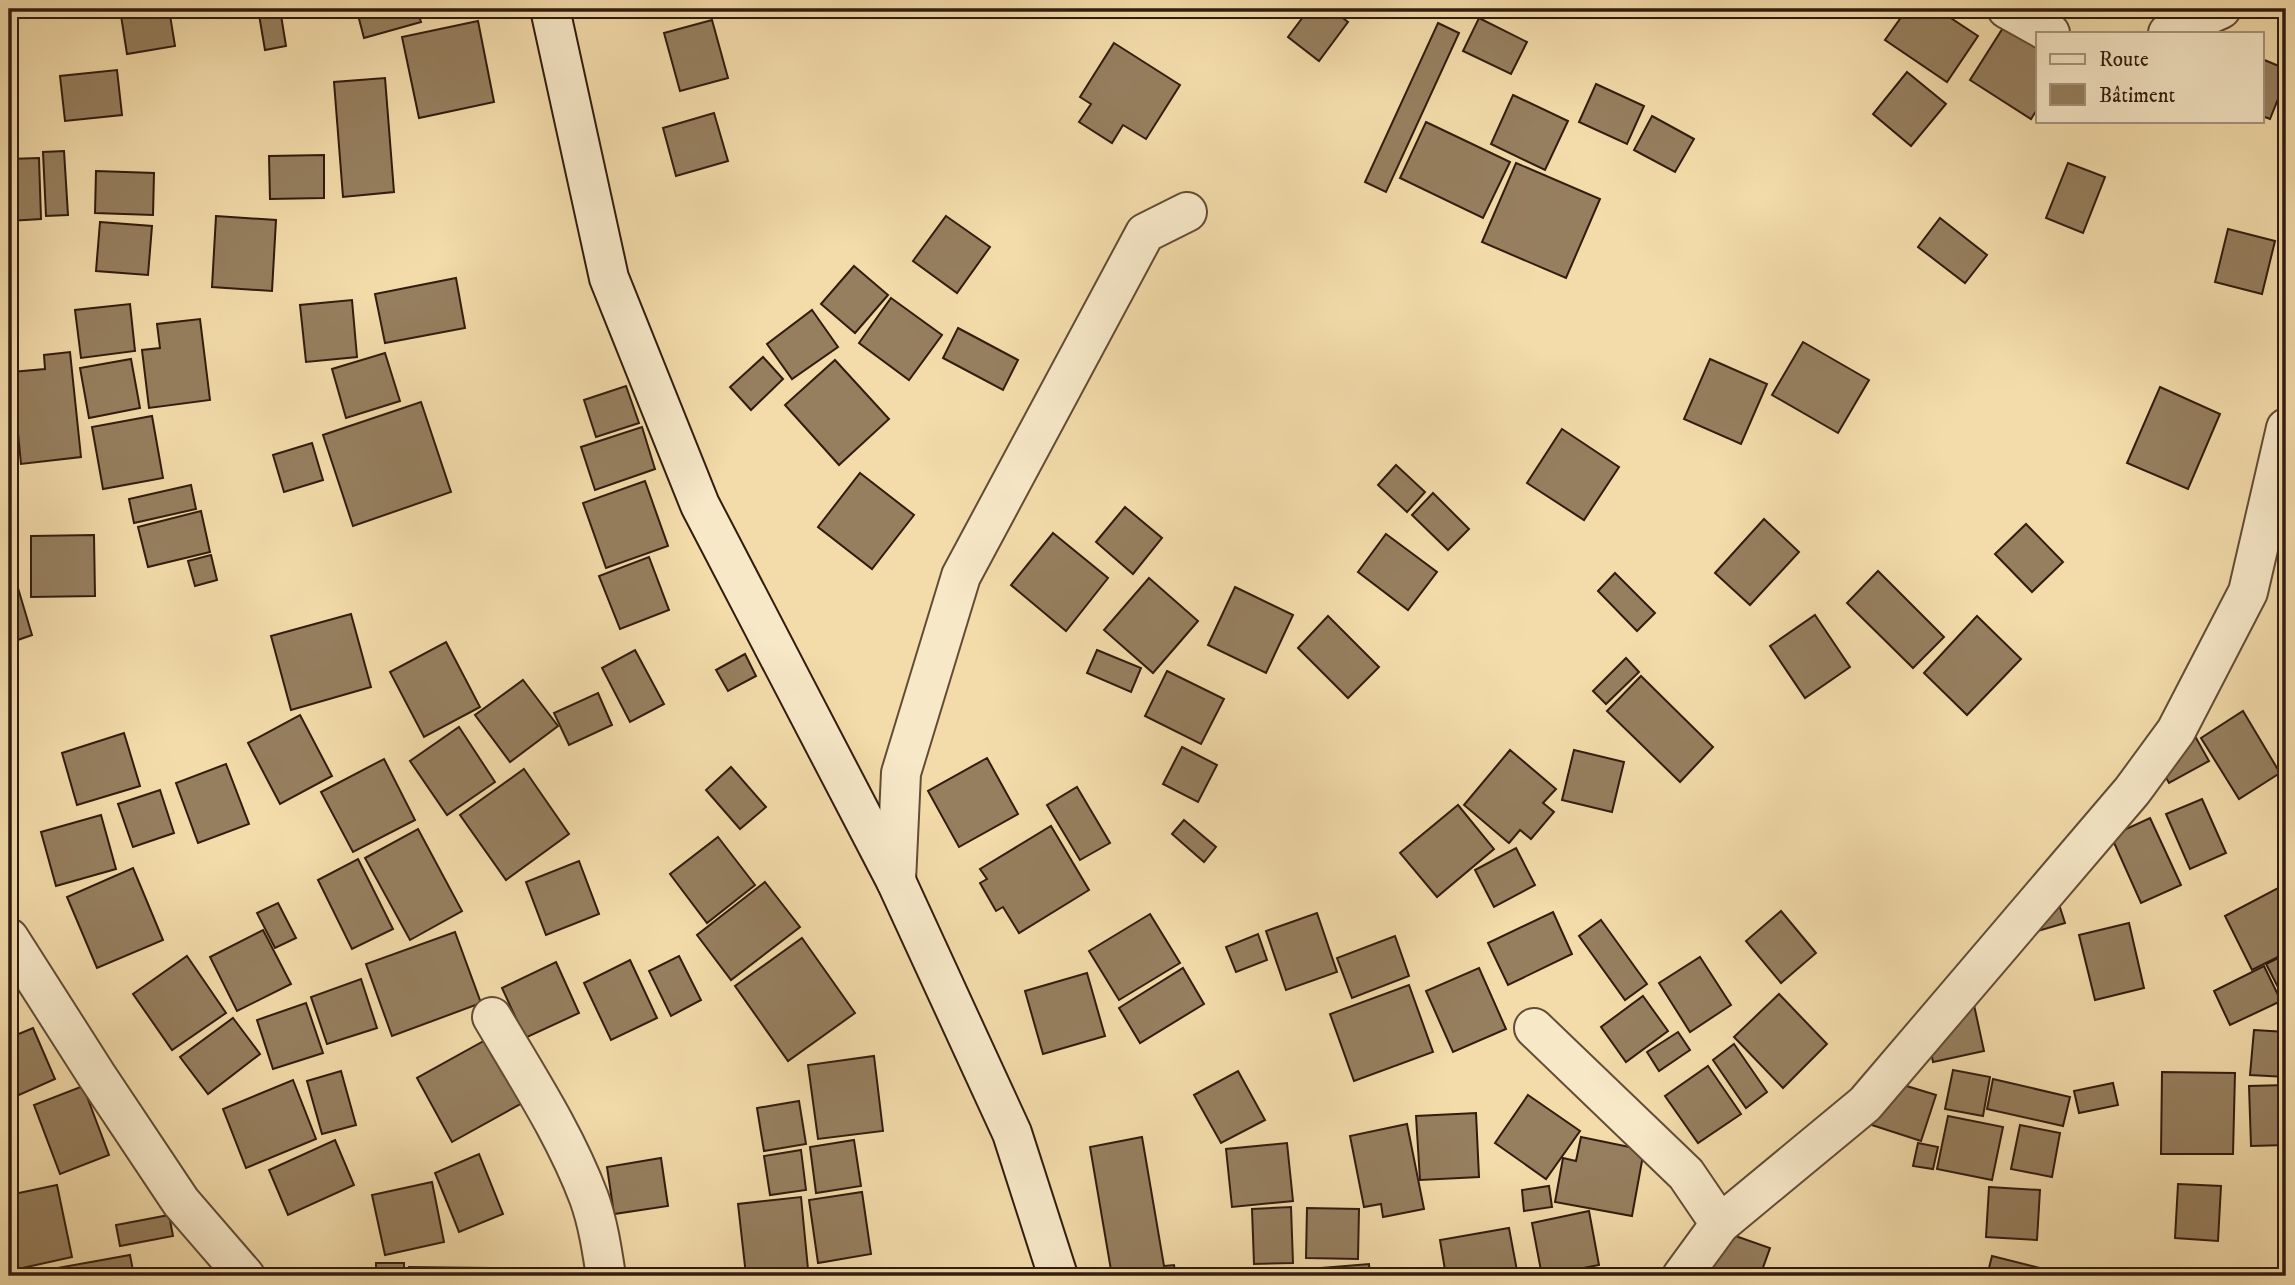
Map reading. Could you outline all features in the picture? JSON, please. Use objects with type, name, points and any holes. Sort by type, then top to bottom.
[{"type":"street","points":[[550,9],[608,278],[700,505],[896,881],[1012,1133],[1058,1276]]},
{"type":"street","points":[[2007,9],[2048,32]]},
{"type":"street","points":[[2170,32],[2221,9]]},
{"type":"street","points":[[896,881],[901,773],[961,576],[1145,233],[1187,212]]},
{"type":"street","points":[[1682,1276],[1720,1224],[1865,1104],[2133,791],[2176,731],[2248,592],[2286,428]]},
{"type":"street","points":[[9,938],[181,1202],[245,1276]]},
{"type":"street","points":[[492,1017],[565,1144],[589,1198],[602,1246],[606,1276]]},
{"type":"street","points":[[1534,1028],[1686,1174],[1720,1224]]},
{"type":"building","points":[[120,9],[169,9],[175,46],[127,54]]},
{"type":"building","points":[[258,9],[280,9],[286,46],[265,50]]},
{"type":"building","points":[[379,9],[417,9],[421,22],[364,38],[358,15]]},
{"type":"building","points":[[1309,9],[1331,9],[1348,22],[1319,61],[1288,37]]},
{"type":"building","points":[[1907,9],[1937,9],[1978,36],[1947,82],[1885,40]]},
{"type":"building","points":[[1479,18],[1527,42],[1511,74],[1463,51]]},
{"type":"building","points":[[712,20],[728,78],[680,91],[664,33]]},
{"type":"building","points":[[2008,20],[2036,38],[2036,111],[2031,119],[1970,80]]},
{"type":"building","points":[[478,21],[494,102],[419,118],[402,37]]},
{"type":"building","points":[[1438,23],[1459,33],[1386,192],[1365,182]]},
{"type":"building","points":[[1114,43],[1180,85],[1146,139],[1123,125],[1112,143],[1079,122],[1091,104],[1080,97]]},
{"type":"building","points":[[2264,60],[2286,69],[2286,79],[2270,119],[2264,117]]},
{"type":"building","points":[[117,70],[122,115],[65,121],[60,76]]},
{"type":"building","points":[[1907,72],[1946,104],[1911,146],[1873,114]]},
{"type":"building","points":[[385,78],[394,192],[343,197],[334,82]]},
{"type":"building","points":[[1596,84],[1644,106],[1627,144],[1579,122]]},
{"type":"building","points":[[1513,95],[1568,121],[1545,170],[1491,144]]},
{"type":"building","points":[[714,113],[728,161],[676,176],[663,128]]},
{"type":"building","points":[[1652,116],[1694,139],[1675,172],[1634,150]]},
{"type":"building","points":[[1426,122],[1510,162],[1483,218],[1400,178]]},
{"type":"building","points":[[64,151],[68,215],[46,216],[43,152]]},
{"type":"building","points":[[324,155],[324,198],[270,199],[269,156]]},
{"type":"building","points":[[39,158],[41,219],[9,221],[9,159]]},
{"type":"building","points":[[1516,163],[1600,199],[1566,278],[1482,242]]},
{"type":"building","points":[[2068,163],[2105,177],[2083,233],[2046,218]]},
{"type":"building","points":[[96,171],[154,173],[153,215],[95,213]]},
{"type":"building","points":[[216,216],[276,220],[272,291],[212,287]]},
{"type":"building","points":[[946,216],[990,247],[957,293],[913,261]]},
{"type":"building","points":[[1940,218],[1987,255],[1965,283],[1918,247]]},
{"type":"building","points":[[100,222],[152,226],[148,275],[96,271]]},
{"type":"building","points":[[2228,229],[2275,241],[2262,294],[2215,282]]},
{"type":"building","points":[[854,266],[888,295],[855,333],[821,304]]},
{"type":"building","points":[[456,278],[465,328],[385,343],[375,294]]},
{"type":"building","points":[[891,298],[942,335],[909,380],[859,343]]},
{"type":"building","points":[[352,300],[357,357],[306,362],[300,305]]},
{"type":"building","points":[[130,304],[135,351],[81,358],[75,310]]},
{"type":"building","points":[[812,310],[838,347],[792,379],[767,344]]},
{"type":"building","points":[[200,319],[210,400],[149,408],[142,350],[160,348],[157,324]]},
{"type":"building","points":[[958,328],[1018,360],[1003,390],[943,358]]},
{"type":"building","points":[[1803,342],[1869,380],[1838,433],[1772,395]]},
{"type":"building","points":[[70,352],[81,457],[21,464],[12,372],[45,369],[44,355]]},
{"type":"building","points":[[385,353],[400,401],[346,418],[332,369]]},
{"type":"building","points":[[763,357],[783,379],[751,410],[730,387]]},
{"type":"building","points":[[131,359],[140,408],[89,418],[80,368]]},
{"type":"building","points":[[1710,359],[1767,384],[1741,444],[1684,419]]},
{"type":"building","points":[[835,360],[889,419],[839,465],[785,405]]},
{"type":"building","points":[[626,386],[639,423],[596,437],[584,400]]},
{"type":"building","points":[[2160,387],[2220,414],[2188,489],[2127,463]]},
{"type":"building","points":[[421,402],[451,492],[353,526],[323,435]]},
{"type":"building","points":[[9,410],[17,471],[9,472]]},
{"type":"building","points":[[152,416],[163,478],[103,489],[92,427]]},
{"type":"building","points":[[642,427],[655,469],[595,490],[581,447]]},
{"type":"building","points":[[1562,429],[1619,467],[1584,520],[1527,483]]},
{"type":"building","points":[[312,443],[323,480],[284,492],[273,455]]},
{"type":"building","points":[[1396,465],[1425,492],[1407,512],[1378,485]]},
{"type":"building","points":[[860,473],[914,515],[872,569],[818,527]]},
{"type":"building","points":[[645,481],[668,546],[606,568],[583,503]]},
{"type":"building","points":[[191,485],[196,509],[134,523],[129,499]]},
{"type":"building","points":[[1433,493],[1469,529],[1448,550],[1412,515]]},
{"type":"building","points":[[1125,507],[1162,538],[1133,574],[1096,542]]},
{"type":"building","points":[[201,511],[210,552],[148,567],[138,527]]},
{"type":"building","points":[[1764,519],[1799,552],[1750,605],[1715,573]]},
{"type":"building","points":[[2026,524],[2063,562],[2032,592],[1995,554]]},
{"type":"building","points":[[1053,533],[1108,578],[1066,631],[1011,585]]},
{"type":"building","points":[[1386,534],[1437,572],[1408,610],[1358,572]]},
{"type":"building","points":[[94,535],[95,596],[31,597],[31,536]]},
{"type":"building","points":[[211,555],[217,580],[195,586],[188,561]]},
{"type":"building","points":[[649,557],[669,610],[620,629],[599,576]]},
{"type":"building","points":[[12,568],[32,635],[9,643],[9,569]]},
{"type":"building","points":[[1878,571],[1944,637],[1913,668],[1847,603]]},
{"type":"building","points":[[1615,573],[1655,613],[1637,631],[1598,591]]},
{"type":"building","points":[[1149,578],[1198,621],[1153,673],[1104,630]]},
{"type":"building","points":[[1235,587],[1293,615],[1266,673],[1208,645]]},
{"type":"building","points":[[351,614],[371,687],[291,710],[271,636]]},
{"type":"building","points":[[1815,615],[1850,667],[1805,698],[1770,646]]},
{"type":"building","points":[[1328,616],[1379,667],[1348,698],[1298,648]]},
{"type":"building","points":[[1977,616],[2021,659],[1967,715],[1924,673]]},
{"type":"building","points":[[446,642],[480,707],[424,737],[390,672]]},
{"type":"building","points":[[635,650],[664,704],[630,722],[602,668]]},
{"type":"building","points":[[1097,650],[1141,668],[1131,692],[1087,673]]},
{"type":"building","points":[[745,654],[756,676],[728,691],[716,670]]},
{"type":"building","points":[[1626,658],[1639,672],[1606,704],[1593,691]]},
{"type":"building","points":[[1167,671],[1224,699],[1201,744],[1145,716]]},
{"type":"building","points":[[1641,676],[1713,747],[1680,782],[1607,711]]},
{"type":"building","points":[[523,680],[558,726],[510,762],[475,715]]},
{"type":"building","points":[[598,693],[612,725],[569,745],[554,713]]},
{"type":"building","points":[[2243,711],[2280,773],[2239,799],[2201,738]]},
{"type":"building","points":[[300,715],[332,776],[280,804],[248,743]]},
{"type":"building","points":[[459,727],[495,782],[447,815],[410,761]]},
{"type":"building","points":[[2191,729],[2209,761],[2169,783],[2151,750]]},
{"type":"building","points":[[124,733],[140,786],[77,805],[62,753]]},
{"type":"building","points":[[1182,747],[1217,765],[1198,802],[1163,784]]},
{"type":"building","points":[[1510,750],[1556,789],[1543,803],[1554,812],[1531,839],[1520,830],[1509,843],[1464,805]]},
{"type":"building","points":[[1574,750],[1624,762],[1612,812],[1562,800]]},
{"type":"building","points":[[987,758],[1018,814],[959,847],[928,791]]},
{"type":"building","points":[[384,759],[415,820],[353,852],[321,792]]},
{"type":"building","points":[[226,764],[249,824],[198,843],[176,783]]},
{"type":"building","points":[[731,767],[766,807],[740,829],[706,790]]},
{"type":"building","points":[[524,769],[569,834],[506,880],[460,815]]},
{"type":"building","points":[[1077,787],[1110,843],[1080,860],[1047,805]]},
{"type":"building","points":[[160,790],[174,833],[133,847],[118,804]]},
{"type":"building","points":[[2202,799],[2226,853],[2190,869],[2166,814]]},
{"type":"building","points":[[1458,805],[1494,849],[1437,897],[1400,853]]},
{"type":"building","points":[[101,815],[116,869],[56,886],[41,832]]},
{"type":"building","points":[[2150,818],[2181,885],[2141,903],[2111,836]]},
{"type":"building","points":[[1184,820],[1216,847],[1204,862],[1172,834]]},
{"type":"building","points":[[1051,826],[1089,890],[1019,933],[1003,907],[996,911],[980,883],[987,879],[980,869]]},
{"type":"building","points":[[418,829],[462,911],[410,940],[365,858]]},
{"type":"building","points":[[718,837],[755,885],[707,923],[670,874]]},
{"type":"building","points":[[1516,848],[1535,885],[1494,907],[1475,870]]},
{"type":"building","points":[[358,859],[393,929],[352,949],[318,880]]},
{"type":"building","points":[[579,861],[599,914],[546,935],[526,882]]},
{"type":"building","points":[[133,868],[163,940],[97,968],[67,897]]},
{"type":"building","points":[[765,882],[800,927],[731,980],[697,935]]},
{"type":"building","points":[[2278,888],[2286,904],[2286,953],[2252,970],[2225,916]]},
{"type":"building","points":[[2056,895],[2065,923],[2038,931]]},
{"type":"building","points":[[278,903],[296,938],[275,948],[257,913]]},
{"type":"building","points":[[1781,911],[1816,953],[1781,983],[1746,941]]},
{"type":"building","points":[[1553,912],[1572,954],[1508,985],[1488,943]]},
{"type":"building","points":[[1317,913],[1337,972],[1286,990],[1266,931]]},
{"type":"building","points":[[1150,914],[1180,963],[1119,1000],[1089,951]]},
{"type":"building","points":[[1601,920],[1647,984],[1625,1000],[1579,936]]},
{"type":"building","points":[[2129,923],[2144,988],[2095,1000],[2079,935]]},
{"type":"building","points":[[263,930],[291,984],[237,1011],[210,957]]},
{"type":"building","points":[[455,932],[481,1003],[392,1036],[366,964]]},
{"type":"building","points":[[1258,934],[1267,960],[1236,972],[1226,947]]},
{"type":"building","points":[[1395,936],[1409,976],[1352,998],[1337,958]]},
{"type":"building","points":[[802,938],[855,1013],[788,1061],[735,986]]},
{"type":"building","points":[[2286,954],[2286,998],[2284,999],[2266,964]]},
{"type":"building","points":[[187,956],[226,1013],[172,1050],[133,994]]},
{"type":"building","points":[[679,956],[701,1000],[671,1016],[649,971]]},
{"type":"building","points":[[1700,957],[1731,1005],[1690,1032],[1659,983]]},
{"type":"building","points":[[630,960],[657,1018],[611,1040],[584,983]]},
{"type":"building","points":[[556,962],[579,1013],[525,1038],[502,988]]},
{"type":"building","points":[[2264,966],[2281,1001],[2230,1025],[2214,991]]},
{"type":"building","points":[[1183,968],[1204,1004],[1140,1043],[1119,1008]]},
{"type":"building","points":[[1479,968],[1506,1029],[1453,1052],[1426,991]]},
{"type":"building","points":[[1087,973],[1105,1036],[1043,1054],[1025,991]]},
{"type":"building","points":[[361,979],[377,1028],[327,1044],[311,997]]},
{"type":"building","points":[[1409,985],[1433,1052],[1354,1081],[1330,1014]]},
{"type":"building","points":[[1779,994],[1827,1044],[1783,1088],[1734,1037]]},
{"type":"building","points":[[1643,996],[1668,1031],[1626,1062],[1601,1027]]},
{"type":"building","points":[[306,1003],[323,1053],[273,1069],[257,1020]]},
{"type":"building","points":[[1974,1005],[1984,1051],[1933,1062],[1924,1015]]},
{"type":"building","points":[[233,1018],[260,1054],[208,1094],[180,1057]]},
{"type":"building","points":[[33,1028],[55,1079],[19,1095],[9,1073],[9,1038]]},
{"type":"building","points":[[2254,1030],[2286,1032],[2286,1077],[2250,1075]]},
{"type":"building","points":[[1678,1032],[1690,1050],[1659,1071],[1647,1052]]},
{"type":"building","points":[[489,1038],[524,1102],[452,1142],[417,1078]]},
{"type":"building","points":[[1734,1044],[1767,1092],[1746,1108],[1713,1060]]},
{"type":"building","points":[[874,1056],[883,1131],[818,1139],[808,1065]]},
{"type":"building","points":[[1708,1066],[1741,1114],[1698,1143],[1665,1096]]},
{"type":"building","points":[[1953,1070],[1990,1077],[1983,1116],[1945,1109]]},
{"type":"building","points":[[341,1071],[356,1125],[322,1134],[307,1081]]},
{"type":"building","points":[[1238,1071],[1265,1120],[1221,1143],[1194,1095]]},
{"type":"building","points":[[2162,1072],[2235,1073],[2233,1154],[2161,1154]]},
{"type":"building","points":[[1993,1079],[2070,1097],[2063,1126],[1987,1109]]},
{"type":"building","points":[[293,1080],[316,1139],[246,1168],[223,1109]]},
{"type":"building","points":[[1887,1080],[1936,1095],[1921,1141],[1872,1125]]},
{"type":"building","points":[[2113,1083],[2118,1105],[2079,1113],[2074,1091]]},
{"type":"building","points":[[2286,1085],[2286,1145],[2251,1146],[2249,1086]]},
{"type":"building","points":[[83,1086],[109,1155],[60,1174],[34,1105]]},
{"type":"building","points":[[9,1089],[15,1147],[9,1148]]},
{"type":"building","points":[[1528,1095],[1580,1131],[1546,1179],[1495,1143]]},
{"type":"building","points":[[799,1101],[806,1144],[764,1151],[757,1108]]},
{"type":"building","points":[[1476,1113],[1479,1177],[1420,1180],[1416,1116]]},
{"type":"building","points":[[1948,1116],[2003,1127],[1992,1180],[1937,1169]]},
{"type":"building","points":[[1407,1124],[1424,1209],[1383,1217],[1381,1204],[1364,1207],[1350,1136]]},
{"type":"building","points":[[2020,1125],[2060,1133],[2052,1177],[2011,1169]]},
{"type":"building","points":[[1142,1137],[1164,1266],[1174,1265],[1176,1276],[1112,1276],[1090,1147]]},
{"type":"building","points":[[1581,1137],[1644,1150],[1632,1216],[1555,1202],[1563,1158],[1576,1161]]},
{"type":"building","points":[[335,1140],[354,1185],[288,1215],[269,1170]]},
{"type":"building","points":[[854,1140],[861,1186],[816,1193],[810,1147]]},
{"type":"building","points":[[1287,1143],[1293,1201],[1232,1207],[1226,1149]]},
{"type":"building","points":[[1918,1143],[1938,1147],[1933,1169],[1913,1166]]},
{"type":"building","points":[[801,1150],[806,1190],[770,1195],[764,1156]]},
{"type":"building","points":[[479,1154],[503,1214],[459,1232],[435,1173]]},
{"type":"building","points":[[661,1158],[668,1206],[614,1214],[607,1167]]},
{"type":"building","points":[[432,1182],[444,1242],[385,1255],[372,1195]]},
{"type":"building","points":[[2178,1184],[2221,1186],[2218,1241],[2175,1238]]},
{"type":"building","points":[[57,1185],[72,1257],[9,1271],[9,1195]]},
{"type":"building","points":[[1549,1186],[1552,1207],[1524,1211],[1522,1190]]},
{"type":"building","points":[[1989,1187],[2040,1190],[2037,1240],[1986,1237]]},
{"type":"building","points":[[862,1192],[871,1254],[818,1263],[809,1200]]},
{"type":"building","points":[[801,1197],[808,1269],[746,1275],[738,1204]]},
{"type":"building","points":[[1291,1207],[1293,1263],[1254,1264],[1252,1209]]},
{"type":"building","points":[[1307,1208],[1359,1209],[1358,1259],[1306,1258]]},
{"type":"building","points":[[1589,1211],[1599,1265],[1542,1276],[1532,1223]]},
{"type":"building","points":[[169,1215],[173,1236],[120,1246],[116,1225]]},
{"type":"building","points":[[1707,1226],[1770,1248],[1760,1276],[1690,1276]]},
{"type":"building","points":[[1509,1228],[1518,1276],[1446,1276],[1440,1240]]},
{"type":"building","points":[[130,1255],[134,1276],[35,1276],[35,1272]]},
{"type":"building","points":[[1992,1256],[2064,1274],[1987,1276]]},
{"type":"building","points":[[376,1263],[404,1263],[404,1276],[376,1276]]},
{"type":"building","points":[[1369,1264],[1370,1276],[1285,1276],[1285,1271]]},
{"type":"building","points":[[409,1267],[491,1268],[491,1276],[409,1276]]}]
